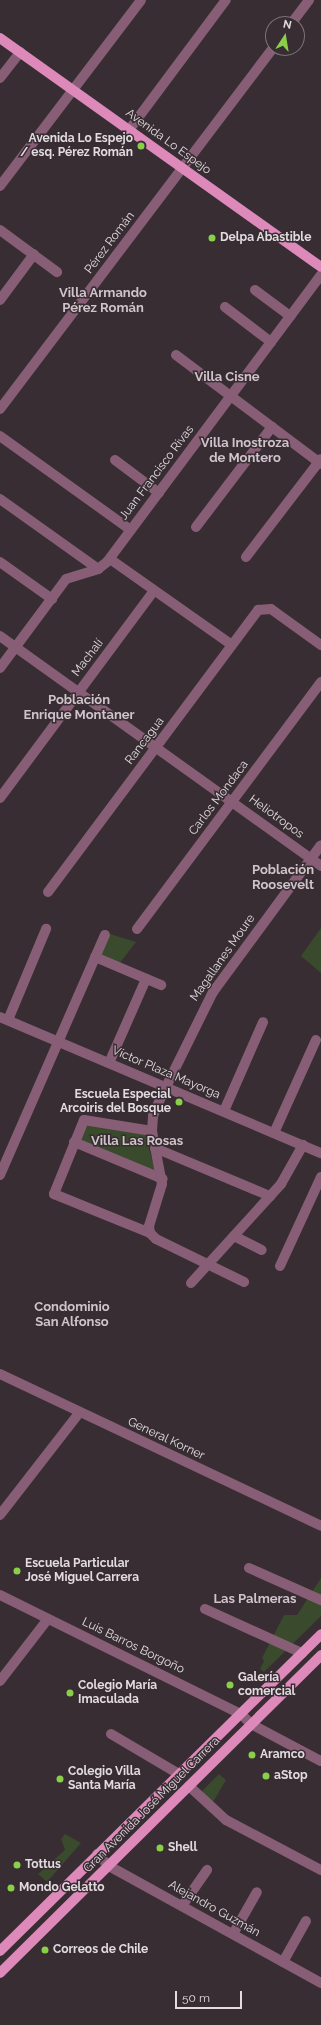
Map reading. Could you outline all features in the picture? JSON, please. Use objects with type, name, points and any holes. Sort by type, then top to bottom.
[{"type":"main road","name":"Avenida Lo Espejo","points":[[0,38],[321,267]]},
{"type":"main road","name":"Gran Avenida José Miguel Carrera","points":[[0,1951],[321,1634]]},
{"type":"main road","name":"Gran Avenida José Miguel Carrera","points":[[0,1973],[321,1655]]},
{"type":"street","points":[[0,186],[141,0]]},
{"type":"street","points":[[129,130],[226,0]]},
{"type":"street","points":[[297,16],[309,0]]},
{"type":"street","points":[[0,78],[20,52]]},
{"type":"street","name":"Pérez Román","points":[[0,409],[267,56]]},
{"type":"street","points":[[0,230],[57,272]]},
{"type":"street","points":[[0,300],[34,254]]},
{"type":"street","name":"Juan Francisco Rivas","points":[[0,668],[69,577],[98,569],[110,559],[321,275]]},
{"type":"street","points":[[255,290],[290,316]]},
{"type":"street","points":[[225,307],[271,342]]},
{"type":"street","points":[[176,355],[232,395],[272,427],[320,462],[246,557]]},
{"type":"street","points":[[196,527],[272,427]]},
{"type":"street","points":[[0,436],[131,530]]},
{"type":"street","points":[[115,460],[159,493]]},
{"type":"street","points":[[0,499],[98,569]]},
{"type":"street","points":[[110,559],[232,645]]},
{"type":"street","points":[[0,562],[52,599]]},
{"type":"street","name":"Machalí","points":[[0,798],[154,591]]},
{"type":"street","name":"Rancagua","points":[[48,892],[255,613],[264,608],[271,609],[321,645]]},
{"type":"street","name":"Heliotropos","points":[[0,636],[321,866]]},
{"type":"street","name":"Carlos Mondaca","points":[[137,929],[321,682]]},
{"type":"street","name":"Magallanes Moure","points":[[150,1233],[162,1179],[152,1131],[154,1116],[166,1087],[213,992],[321,845]]},
{"type":"street","points":[[4,1018],[46,929]]},
{"type":"street","points":[[0,1175],[2,1163],[105,935]]},
{"type":"street","points":[[95,957],[160,985]]},
{"type":"street","points":[[109,1063],[146,979]]},
{"type":"street","name":"Víctor Plaza Mayorga","points":[[4,1018],[321,1153]]},
{"type":"street","points":[[224,1111],[262,1022]]},
{"type":"street","points":[[274,1133],[316,1040]]},
{"type":"street","points":[[152,1131],[84,1120],[54,1194],[150,1233],[156,1239],[209,1263],[244,1282]]},
{"type":"street","points":[[74,1142],[162,1179]]},
{"type":"street","points":[[191,1283],[270,1196],[291,1170],[303,1145]]},
{"type":"street","points":[[155,1148],[270,1196]]},
{"type":"street","points":[[280,1266],[321,1177]]},
{"type":"street","points":[[234,1236],[262,1250]]},
{"type":"street","name":"General Korner","points":[[0,1374],[321,1526]]},
{"type":"street","points":[[0,1515],[80,1412]]},
{"type":"street","points":[[248,1568],[321,1600]]},
{"type":"street","name":"Luis Barros Borgoño","points":[[0,1596],[241,1714],[251,1724],[321,1761]]},
{"type":"street","points":[[205,1609],[302,1653]]},
{"type":"street","points":[[0,1681],[48,1619]]},
{"type":"street","points":[[112,1734],[179,1774]]},
{"type":"street","points":[[189,1786],[226,1820],[321,1870]]},
{"type":"street","name":"Alejandro Guzmán","points":[[97,1854],[109,1866],[321,1983]]},
{"type":"street","points":[[182,1906],[207,1870]]},
{"type":"street","points":[[232,1934],[257,1892]]},
{"type":"street","points":[[283,1962],[306,1921]]},
{"type":"green space","points":[[321,928],[321,973],[301,956]]},
{"type":"green space","points":[[110,934],[136,942],[119,964],[100,957]]},
{"type":"green space","points":[[86,1123],[145,1134],[156,1174],[80,1142]]},
{"type":"green space","points":[[321,1578],[321,1616],[264,1672],[260,1669],[264,1661],[262,1658],[284,1615],[297,1615]]},
{"type":"green space","points":[[219,1774],[226,1780],[213,1802],[200,1793]]},
{"type":"green space","points":[[65,1834],[81,1843],[47,1882],[38,1874],[65,1850],[61,1839]]},
{"type":"place","name":"Avenida Lo Espejo / esq. Pérez Román","points":[[141,146]]},
{"type":"place","name":"Delpa Abastible","points":[[212,238]]},
{"type":"place","name":"Escuela Especial Arcoiris del Bosque","points":[[179,1102]]},
{"type":"place","name":"Escuela Particular José Miguel Carrera","points":[[17,1571]]},
{"type":"place","name":"Galería comercial","points":[[230,1685]]},
{"type":"place","name":"Colegio María Imaculada","points":[[70,1693]]},
{"type":"place","name":"Aramco","points":[[252,1755]]},
{"type":"place","name":"aStop","points":[[266,1776]]},
{"type":"place","name":"Colegio Villa Santa María","points":[[60,1779]]},
{"type":"place","name":"Shell","points":[[160,1848]]},
{"type":"place","name":"Tottus","points":[[17,1865]]},
{"type":"place","name":"Mondo Gelatto","points":[[11,1888]]},
{"type":"place","name":"Correos de Chile","points":[[45,1950]]},
{"type":"district","name":"Villa Armando Pérez Román","points":[[103,302]]},
{"type":"district","name":"Villa Cisne","points":[[227,377]]},
{"type":"district","name":"Villa Inostroza de Montero","points":[[245,452]]},
{"type":"district","name":"Población Enrique Montaner","points":[[79,708]]},
{"type":"district","name":"Población Roosevelt","points":[[283,878]]},
{"type":"district","name":"Villa Las Rosas","points":[[137,1141]]},
{"type":"district","name":"Condominio San Alfonso","points":[[72,1316]]},
{"type":"district","name":"Las Palmeras","points":[[255,1599]]}]
